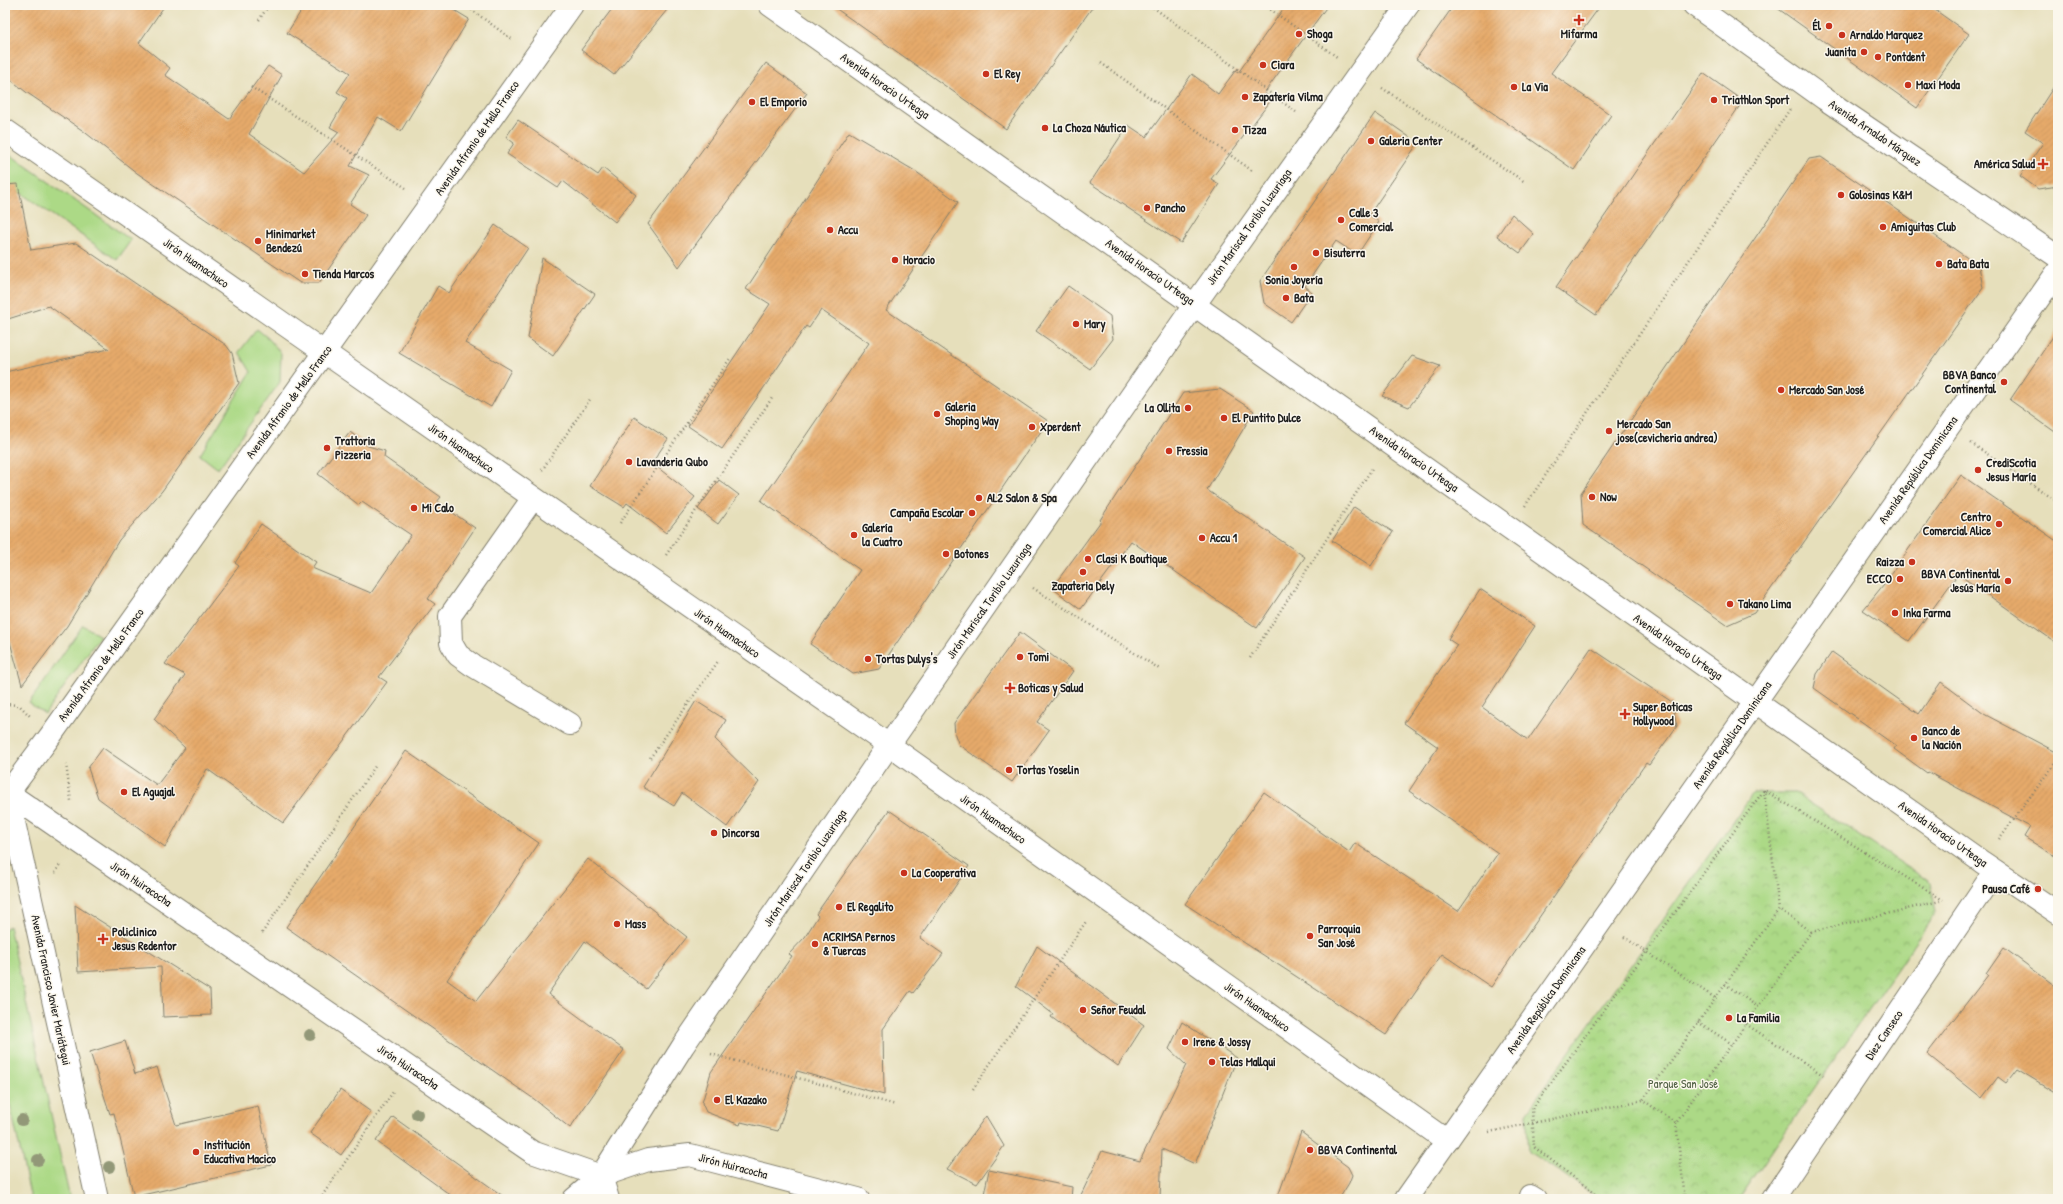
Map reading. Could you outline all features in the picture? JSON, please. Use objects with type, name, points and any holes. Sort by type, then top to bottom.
[{"type":"street","name":"Avenida Afranio de Mello Franco","points":[[6,791],[51,735],[572,5]]},
{"type":"street","name":"Avenida Horacio Urteaga","points":[[770,5],[1195,304],[1989,867],[2058,913]]},
{"type":"street","name":"Jirón Mariscal Toribio Luzuriaga","points":[[574,1199],[601,1176],[683,1046],[888,745],[1195,304],[1408,5]]},
{"type":"street","name":"Avenida Arnaldo Márquez","points":[[1694,5],[1806,85],[2058,257]]},
{"type":"street","name":"Jirón Huamachuco","points":[[5,130],[888,745],[1446,1141]]},
{"type":"street","name":"Avenida República Dominicana","points":[[1406,1199],[2058,271]]},
{"type":"street","points":[[529,496],[450,616],[451,643],[458,655],[472,665],[570,724]]},
{"type":"street","name":"Jirón Huiracocha","points":[[6,791],[532,1152],[601,1176],[648,1160],[690,1155],[858,1199]]},
{"type":"street","name":"Avenida Francisco Javier Mariátegui","points":[[6,791],[97,1199]]},
{"type":"street","name":"Diez Canseco","points":[[1773,1199],[1966,915],[1989,867]]},
{"type":"street","points":[[601,1176],[608,1199]]},
{"type":"path","points":[[259,20],[269,5]]},
{"type":"path","points":[[465,5],[535,56]]},
{"type":"path","points":[[1150,5],[1320,129]]},
{"type":"path","points":[[1264,5],[1359,73],[1525,182]]},
{"type":"path","points":[[1101,63],[1277,188]]},
{"type":"path","points":[[1511,528],[1806,85]]},
{"type":"path","points":[[250,86],[430,204]]},
{"type":"path","points":[[604,548],[731,357]]},
{"type":"path","points":[[529,496],[591,398]]},
{"type":"path","points":[[650,580],[772,398]]},
{"type":"path","points":[[1948,428],[2058,502]]},
{"type":"path","points":[[1250,658],[1389,442]]},
{"type":"path","points":[[1009,572],[1161,670]]},
{"type":"path","points":[[650,758],[734,638]]},
{"type":"path","points":[[5,704],[19,705],[36,722]]},
{"type":"path","points":[[1989,867],[2058,759]]},
{"type":"path","points":[[65,762],[72,805]]},
{"type":"path","points":[[246,956],[376,765]]},
{"type":"path","points":[[1764,790],[1966,915]]},
{"type":"path","points":[[1446,1141],[1643,1100],[1779,909],[1764,790]]},
{"type":"path","points":[[1602,1199],[1534,1147],[1532,1109],[1764,790]]},
{"type":"path","points":[[973,1089],[1102,897]]},
{"type":"path","points":[[1939,906],[1943,900]]},
{"type":"path","points":[[1685,1199],[1676,1123],[1811,932],[1943,900]]},
{"type":"path","points":[[1779,909],[1811,932]]},
{"type":"path","points":[[1601,922],[1715,998]]},
{"type":"path","points":[[1725,984],[1758,1007]]},
{"type":"path","points":[[1698,1022],[1732,1044]]},
{"type":"path","points":[[1746,1024],[1825,1076],[1821,1083]]},
{"type":"path","points":[[683,1046],[896,1106]]},
{"type":"path","points":[[320,1199],[409,1068]]},
{"type":"path","points":[[1643,1100],[1676,1123]]},
{"type":"green space","points":[[5,151],[131,240],[117,260],[5,182]]},
{"type":"green space","points":[[257,329],[269,339],[281,353],[280,382],[218,469],[200,455],[251,372],[239,352]]},
{"type":"green space","points":[[83,625],[100,636],[45,714],[29,703]]},
{"type":"green space","name":"Parque San José","points":[[1753,793],[1795,793],[1930,882],[1936,912],[1739,1199],[1601,1199],[1529,1152],[1526,1113]]},
{"type":"green space","points":[[9,926],[70,1199],[31,1199],[5,1082],[5,929]]},
{"type":"building","points":[[5,5],[165,5],[139,43],[170,68],[165,75],[229,119],[268,66],[282,75],[249,134],[304,172],[339,132],[330,127],[347,98],[337,92],[350,73],[287,33],[305,5],[446,5],[469,19],[401,131],[378,117],[350,166],[369,175],[350,204],[366,215],[319,283],[300,283],[137,173],[82,130],[26,92],[5,75]]},
{"type":"building","points":[[615,5],[671,5],[614,75],[581,50]]},
{"type":"building","name":"El Rey","points":[[831,5],[1094,5],[1006,129]]},
{"type":"building","points":[[1286,5],[1328,5],[1264,93],[1272,99],[1211,179],[1219,184],[1181,243],[1090,183],[1128,125],[1146,137],[1192,74],[1218,94],[1235,71],[1238,73]]},
{"type":"building","name":"La Via","points":[[1454,5],[1601,5],[1551,73],[1611,115],[1574,170],[1416,59]]},
{"type":"building","name":"Pontdent","points":[[1773,5],[1928,5],[1969,34],[1917,108]]},
{"type":"building","points":[[766,63],[807,93],[679,267],[648,224]]},
{"type":"building","points":[[1703,73],[1743,101],[1596,315],[1556,287]]},
{"type":"building","points":[[2058,80],[2058,186],[2038,189],[2020,176],[2043,143],[2025,131]]},
{"type":"building","points":[[1375,113],[1418,143],[1369,215],[1379,222],[1357,255],[1336,241],[1305,286],[1312,292],[1291,322],[1264,303],[1260,281]]},
{"type":"building","points":[[518,120],[598,175],[603,168],[636,195],[615,222],[563,181],[558,188],[507,154],[514,143],[506,137]]},
{"type":"building","points":[[849,132],[915,171],[958,202],[886,310],[1048,421],[879,669],[853,674],[810,644],[860,570],[761,501],[869,343],[821,310],[809,328],[806,326],[722,449],[688,426],[770,304],[746,289]]},
{"type":"building","name":"Mercado San José","points":[[1821,157],[1979,266],[1983,288],[1754,613],[1727,625],[1583,525],[1581,493],[1809,159]]},
{"type":"building","points":[[18,184],[31,250],[76,243],[226,345],[232,353],[239,383],[162,491],[119,540],[67,626],[22,685],[5,624],[5,372],[109,349],[49,306],[5,320],[5,185]]},
{"type":"building","points":[[1512,214],[1534,234],[1520,253],[1497,236]]},
{"type":"building","points":[[495,225],[528,248],[465,343],[511,370],[491,407],[399,353],[438,286],[449,293]]},
{"type":"building","points":[[542,258],[595,294],[553,356],[528,338]]},
{"type":"building","name":"Mary","points":[[1068,286],[1110,316],[1113,339],[1090,369],[1036,331]]},
{"type":"building","points":[[2058,329],[2058,434],[2010,400]]},
{"type":"building","points":[[1412,356],[1440,366],[1409,407],[1382,396]]},
{"type":"building","name":"Accu 1","points":[[1220,389],[1254,411],[1207,490],[1305,557],[1257,628],[1131,541],[1081,609],[1052,588],[1101,521],[1100,520],[1183,393]]},
{"type":"building","points":[[634,417],[668,439],[652,463],[695,497],[666,533],[627,503],[624,507],[590,486]]},
{"type":"building","points":[[350,432],[368,446],[385,451],[384,457],[441,497],[437,502],[475,528],[428,599],[435,604],[379,677],[387,682],[283,823],[207,769],[165,847],[98,798],[88,768],[103,748],[157,785],[185,748],[154,719],[185,675],[165,664],[239,566],[235,563],[261,524],[316,562],[312,568],[371,593],[411,535],[362,502],[359,505],[318,474]]},
{"type":"building","points":[[1961,475],[2058,542],[2058,644],[1958,574],[1909,641],[1863,610],[1884,584]]},
{"type":"building","points":[[719,480],[739,495],[718,524],[698,509]]},
{"type":"building","points":[[1354,507],[1393,532],[1371,566],[1332,541]]},
{"type":"building","points":[[1480,589],[1535,626],[1482,707],[1528,740],[1591,648],[1672,702],[1677,726],[1649,765],[1646,763],[1491,987],[1442,954],[1386,1035],[1185,904],[1264,792],[1349,852],[1355,843],[1458,911],[1498,853],[1409,791],[1438,747],[1404,723],[1457,645],[1448,639]]},
{"type":"building","points":[[1020,632],[1073,671],[1037,722],[1049,730],[1012,782],[959,745],[955,735],[954,723]]},
{"type":"building","points":[[1832,652],[1919,714],[1941,682],[1984,714],[2058,753],[2058,858],[2024,837],[2030,827],[1928,772],[1927,773],[1894,749],[1896,746],[1814,688],[1817,674]]},
{"type":"building","points":[[696,701],[726,720],[715,739],[759,782],[727,827],[682,793],[674,806],[643,787]]},
{"type":"building","points":[[406,751],[539,843],[447,980],[476,1001],[588,859],[687,937],[646,989],[585,941],[548,994],[624,1050],[570,1128],[534,1099],[286,927]]},
{"type":"building","points":[[889,810],[969,866],[920,938],[943,954],[913,993],[910,991],[883,1029],[884,1095],[797,1071],[778,1131],[741,1122],[740,1125],[706,1112],[702,1103],[711,1072],[792,956],[789,954],[805,937],[818,916],[816,914]]},
{"type":"building","name":"Policlinico Jesus Redentor","points":[[75,905],[210,990],[211,1015],[163,1017],[161,967],[78,972]]},
{"type":"building","points":[[1037,946],[1144,1025],[1118,1066],[1051,1017],[1053,1014],[1016,986]]},
{"type":"building","points":[[2004,948],[2058,988],[2058,1094],[2017,1069],[2006,1083],[1998,1077],[1982,1098],[1927,1054],[1988,975],[1986,974]]},
{"type":"building","points":[[1182,1022],[1237,1058],[1195,1164],[1162,1149],[1160,1199],[1079,1199],[1102,1151],[1140,1161],[1186,1065],[1169,1049]]},
{"type":"building","name":"Institución Educativa Macico","points":[[125,1041],[135,1074],[157,1067],[176,1125],[258,1106],[271,1165],[134,1197],[114,1113],[110,1114],[90,1052]]},
{"type":"building","points":[[340,1090],[371,1112],[341,1155],[310,1133]]},
{"type":"building","points":[[986,1116],[1004,1146],[977,1184],[947,1169]]},
{"type":"building","points":[[393,1117],[507,1199],[456,1199],[376,1141]]},
{"type":"building","name":"BBVA Continental","points":[[1301,1132],[1348,1167],[1352,1175],[1339,1199],[1277,1199]]},
{"type":"building","points":[[989,1170],[1072,1187],[1071,1199],[983,1199]]},
{"type":"place","name":"Mifarma","points":[[1579,20]]},
{"type":"place","name":"Él","points":[[1829,26]]},
{"type":"place","name":"Shoga","points":[[1299,34]]},
{"type":"place","name":"Arnaldo Marquez","points":[[1842,35]]},
{"type":"place","name":"Juanita","points":[[1864,52]]},
{"type":"place","name":"Pontdent","points":[[1878,57]]},
{"type":"place","name":"Ciara","points":[[1263,65]]},
{"type":"place","name":"El Rey","points":[[986,74]]},
{"type":"place","name":"Maxi Moda","points":[[1908,85]]},
{"type":"place","name":"La Via","points":[[1514,87]]},
{"type":"place","name":"Zapatería Vilma","points":[[1245,97]]},
{"type":"place","name":"Triathlon Sport","points":[[1714,100]]},
{"type":"place","name":"El Emporio","points":[[752,102]]},
{"type":"place","name":"La Choza Náutica","points":[[1045,128]]},
{"type":"place","name":"Tizza","points":[[1235,130]]},
{"type":"place","name":"Galeria Center","points":[[1371,141]]},
{"type":"place","name":"América Salud","points":[[2043,164]]},
{"type":"place","name":"Golosinas K&M","points":[[1841,195]]},
{"type":"place","name":"Pancho","points":[[1147,208]]},
{"type":"place","name":"Calle 3 Comercial","points":[[1341,220]]},
{"type":"place","name":"Amiguitas Club","points":[[1883,227]]},
{"type":"place","name":"Accu","points":[[830,230]]},
{"type":"place","name":"Minimarket Bendezú","points":[[258,241]]},
{"type":"place","name":"Bisuterra","points":[[1316,253]]},
{"type":"place","name":"Horacio","points":[[895,260]]},
{"type":"place","name":"Bata Bata","points":[[1939,264]]},
{"type":"place","name":"Sonia Joyería","points":[[1294,267]]},
{"type":"place","name":"Tienda Marcos","points":[[305,274]]},
{"type":"place","name":"Bata","points":[[1286,298]]},
{"type":"place","name":"Mary","points":[[1076,324]]},
{"type":"place","name":"BBVA Banco Continental","points":[[2004,382]]},
{"type":"place","name":"Mercado San José","points":[[1781,390]]},
{"type":"place","name":"La Ollita","points":[[1188,408]]},
{"type":"place","name":"Galeria Shoping Way","points":[[937,414]]},
{"type":"place","name":"El Puntito Dulce","points":[[1224,418]]},
{"type":"place","name":"Xperdent","points":[[1032,427]]},
{"type":"place","name":"Mercado San jose(cevicheria andrea)","points":[[1609,431]]},
{"type":"place","name":"Trattoria Pizzeria","points":[[327,448]]},
{"type":"place","name":"Fressia","points":[[1169,451]]},
{"type":"place","name":"Lavanderia Qubo","points":[[629,462]]},
{"type":"place","name":"CrediScotia Jesus María","points":[[1978,470]]},
{"type":"place","name":"Now","points":[[1592,497]]},
{"type":"place","name":"AL2 Salon & Spa","points":[[979,498]]},
{"type":"place","name":"Mi Calo","points":[[414,508]]},
{"type":"place","name":"Campaña Escolar","points":[[972,513]]},
{"type":"place","name":"Centro Comercial Alice","points":[[1999,524]]},
{"type":"place","name":"Galería la Cuatro","points":[[854,535]]},
{"type":"place","name":"Accu 1","points":[[1202,538]]},
{"type":"place","name":"Botones","points":[[946,554]]},
{"type":"place","name":"Clasi K Boutique","points":[[1088,559]]},
{"type":"place","name":"Raizza","points":[[1912,562]]},
{"type":"place","name":"Zapateria Dely","points":[[1083,572]]},
{"type":"place","name":"ECCO","points":[[1900,579]]},
{"type":"place","name":"BBVA Continental Jesús María","points":[[2008,581]]},
{"type":"place","name":"Takano Lima","points":[[1730,604]]},
{"type":"place","name":"Inka Farma","points":[[1895,613]]},
{"type":"place","name":"Tomi","points":[[1020,657]]},
{"type":"place","name":"Tortas Dulys's","points":[[868,659]]},
{"type":"place","name":"Boticas y Salud","points":[[1010,688]]},
{"type":"place","name":"Super Boticas Hollywood","points":[[1625,714]]},
{"type":"place","name":"Banco de la Nación","points":[[1914,738]]},
{"type":"place","name":"Tortas Yoselin","points":[[1009,770]]},
{"type":"place","name":"El Aguajal","points":[[124,792]]},
{"type":"place","name":"Dincorsa","points":[[714,833]]},
{"type":"place","name":"La Cooperativa","points":[[904,873]]},
{"type":"place","name":"Pausa Café","points":[[2038,889]]},
{"type":"place","name":"El Regalito","points":[[839,907]]},
{"type":"place","name":"Mass","points":[[617,924]]},
{"type":"place","name":"Parroquia San José","points":[[1310,936]]},
{"type":"place","name":"Policlinico Jesus Redentor","points":[[103,939]]},
{"type":"place","name":"ACRIMSA Pernos & Tuercas","points":[[815,944]]},
{"type":"place","name":"Señor Feudal","points":[[1083,1010]]},
{"type":"place","name":"La Familia","points":[[1729,1018]]},
{"type":"place","name":"Irene & Jossy","points":[[1185,1042]]},
{"type":"place","name":"Telas Mallqui","points":[[1212,1062]]},
{"type":"place","name":"El Kazako","points":[[717,1100]]},
{"type":"place","name":"BBVA Continental","points":[[1310,1150]]},
{"type":"place","name":"Institución Educativa Macico","points":[[196,1152]]}]
